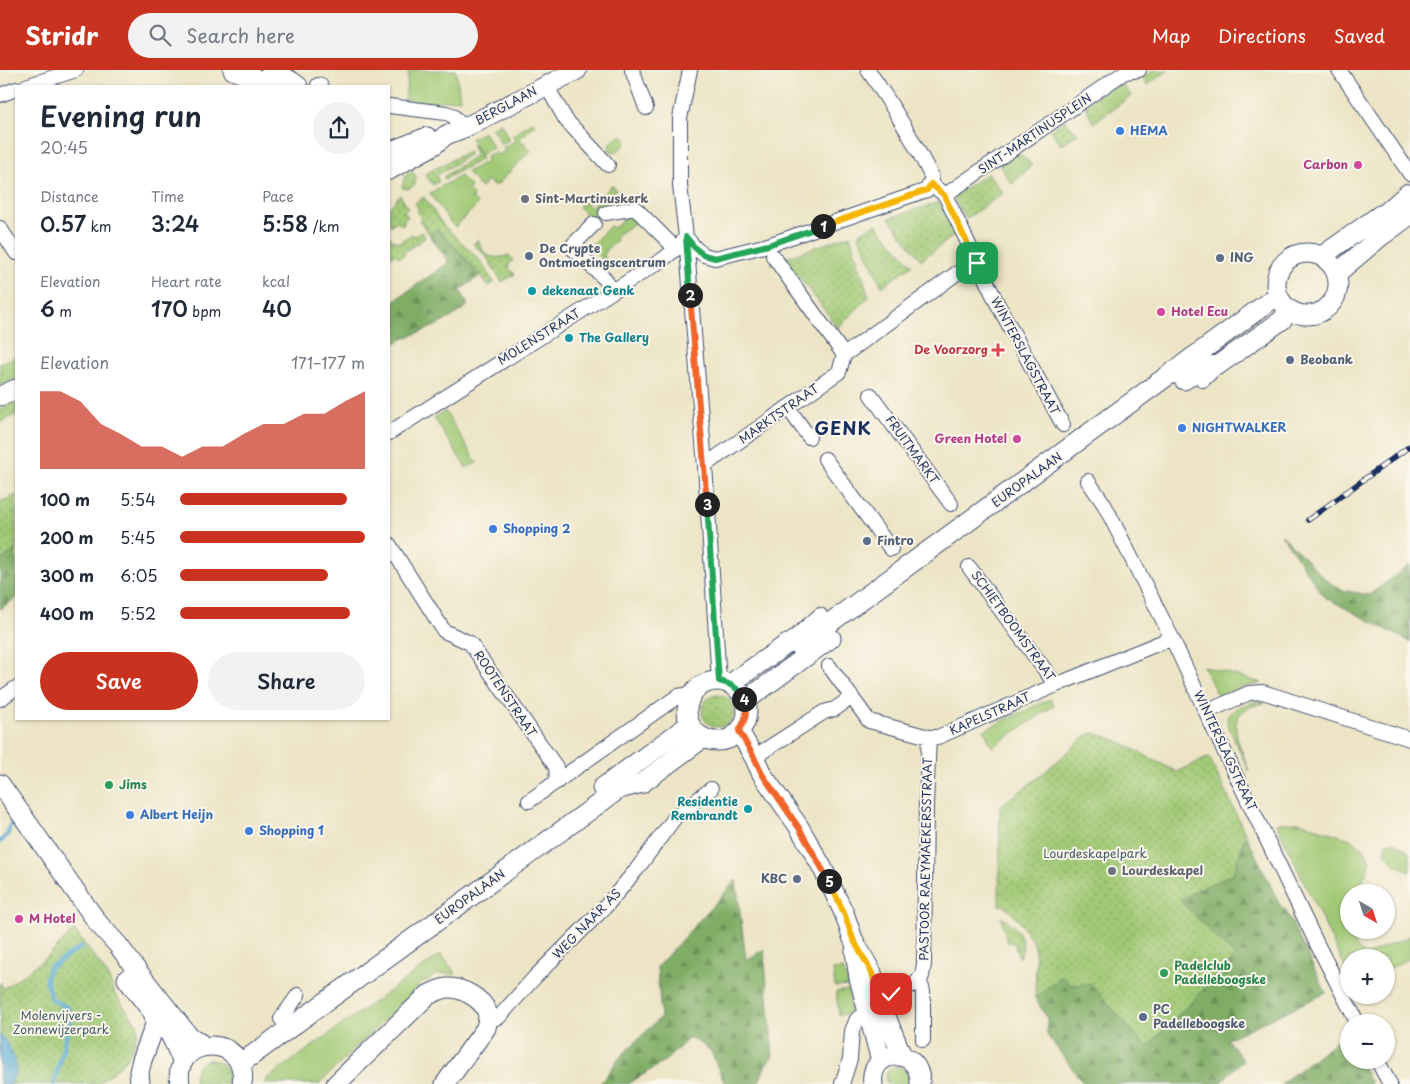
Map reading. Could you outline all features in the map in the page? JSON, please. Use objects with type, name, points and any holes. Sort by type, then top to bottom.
[{"type":"main road","points":[[233,70],[289,82]]},
{"type":"main road","points":[[271,70],[289,82]]},
{"type":"main road","name":"BERGLAAN","points":[[548,89],[564,70]]},
{"type":"main road","name":"BERGLAAN","points":[[390,167],[434,145],[446,135],[548,89],[577,70]]},
{"type":"main road","name":"BERGLAAN","points":[[390,152],[434,135],[446,135]]},
{"type":"main road","points":[[1322,256],[1380,215],[1398,211],[1409,197]]},
{"type":"main road","points":[[1336,274],[1380,237],[1410,215]]},
{"type":"main road","points":[[1301,254],[1322,256],[1336,274],[1337,292],[1330,306],[1312,315],[1298,314],[1284,303],[1276,287],[1280,270],[1285,263],[1301,254]]},
{"type":"main road","name":"EUROPALAAN","points":[[692,694],[704,684],[721,675],[787,644],[805,641],[1263,308],[1284,303],[1282,320],[1218,365],[1202,367],[801,666],[745,701]]},
{"type":"main road","points":[[0,396],[15,389]]},
{"type":"main road","points":[[692,694],[687,714],[690,724],[698,734],[703,738],[719,741],[733,735],[746,717],[745,701],[742,694],[721,675]]},
{"type":"main road","name":"EUROPALAAN","points":[[236,1059],[281,1019],[690,724]]},
{"type":"main road","points":[[733,735],[746,764],[758,766],[822,867],[844,913],[853,939],[872,973],[881,1061]]},
{"type":"main road","name":"EUROPALAAN","points":[[236,1059],[619,789],[642,783],[703,738]]},
{"type":"main road","points":[[0,784],[98,923],[118,944],[188,1035],[204,1046]]},
{"type":"main road","points":[[98,923],[107,951],[171,1036],[183,1062]]},
{"type":"main road","points":[[336,1084],[428,995],[439,990],[454,988],[479,1000],[487,1011],[488,1020]]},
{"type":"main road","points":[[875,1007],[894,1037],[902,1056]]},
{"type":"main road","points":[[140,1084],[139,1072],[154,1026],[154,1013]]},
{"type":"main road","name":"WEG NAAR AS","points":[[445,1084],[486,1028],[488,1020]]},
{"type":"main road","points":[[180,1084],[180,1072],[183,1062],[192,1052],[204,1046],[219,1047],[236,1059],[242,1073],[242,1084]]},
{"type":"main road","points":[[874,1084],[872,1078],[875,1069],[881,1061],[894,1055],[911,1060],[917,1066],[920,1084]]},
{"type":"street","points":[[29,85],[76,70]]},
{"type":"street","points":[[632,70],[646,108]]},
{"type":"street","points":[[690,70],[680,118],[680,185],[721,675]]},
{"type":"street","points":[[868,70],[918,149],[931,181],[944,195]]},
{"type":"street","points":[[1124,71],[1140,70]]},
{"type":"street","points":[[1339,70],[1410,174]]},
{"type":"street","name":"SINT-MARTINUSPLEIN","points":[[944,195],[1124,71]]},
{"type":"street","points":[[0,95],[15,89]]},
{"type":"street","points":[[548,89],[566,120],[608,164]]},
{"type":"street","name":"BERGLAAN","points":[[390,106],[446,113],[452,115],[464,128]]},
{"type":"street","points":[[686,243],[704,255],[715,258],[768,245],[927,190],[931,181]]},
{"type":"street","name":"WINTERSLAGSTRAAT","points":[[944,195],[977,263],[1062,425]]},
{"type":"street","points":[[606,213],[635,208],[670,243]]},
{"type":"street","points":[[594,224],[571,247],[610,287]]},
{"type":"street","points":[[0,228],[15,251]]},
{"type":"street","name":"MOLENSTRAAT","points":[[390,432],[610,287],[662,260],[686,243]]},
{"type":"street","points":[[773,256],[844,356],[957,273]]},
{"type":"street","name":"EUROPALAAN","points":[[1192,347],[1231,319],[1263,308]]},
{"type":"street","name":"MARKTSTRAAT","points":[[705,466],[839,372],[844,356]]},
{"type":"street","name":"EUROPALAAN","points":[[1203,380],[1218,365]]},
{"type":"street","name":"FRUITMARKT","points":[[871,395],[951,504]]},
{"type":"street","points":[[788,408],[809,437]]},
{"type":"street","points":[[825,459],[889,546]]},
{"type":"street","name":"WINTERSLAGSTRAAT","points":[[1088,481],[1104,504],[1172,638],[1317,944],[1353,1014]]},
{"type":"street","name":"ROOTENSTRAAT","points":[[390,546],[444,630],[470,643],[556,767],[557,782]]},
{"type":"street","name":"SCHIETBOOMSTRAAT","points":[[969,567],[1056,685]]},
{"type":"street","name":"EUROPALAAN","points":[[787,644],[820,614]]},
{"type":"street","name":"KAPELSTRAAT","points":[[929,737],[938,737],[1056,685],[1172,638]]},
{"type":"street","points":[[828,666],[869,721],[929,737]]},
{"type":"street","points":[[0,699],[15,689]]},
{"type":"street","points":[[1206,712],[1249,693],[1263,692],[1410,739]]},
{"type":"street","points":[[529,801],[678,696],[692,694]]},
{"type":"street","points":[[758,766],[824,712],[835,708],[852,697]]},
{"type":"street","name":"PASTOOR RAEYMAEKERSSTRAAT","points":[[842,1084],[850,1060],[852,1031],[857,1019],[891,994],[915,984],[922,976],[924,964],[926,804],[929,737]]},
{"type":"street","name":"WEG NAAR AS","points":[[488,1020],[499,1017],[535,977],[606,906],[637,869],[676,816],[711,789]]},
{"type":"street","name":"PASTOOR RAEYMAEKERSSTRAAT","points":[[919,979],[923,992],[923,1040]]},
{"type":"street","points":[[281,1019],[298,995]]},
{"type":"street","points":[[1382,1069],[1390,1084]]},
{"type":"green space","points":[[409,70],[456,70],[460,99],[431,102],[405,100]]},
{"type":"green space","points":[[1154,70],[1169,70],[1147,85],[1143,78]]},
{"type":"green space","points":[[1120,80],[1131,96],[1093,123],[1085,105]]},
{"type":"green space","points":[[1065,120],[1078,133],[1061,145],[1051,130]]},
{"type":"green space","points":[[532,122],[535,124],[520,139],[531,150],[496,186],[488,180],[481,188],[467,172],[487,161],[486,156],[495,152],[497,155],[505,151],[503,148],[515,141],[513,135]]},
{"type":"green space","points":[[501,123],[509,140],[501,144],[492,128]]},
{"type":"green space","points":[[484,132],[493,148],[480,155],[471,138]]},
{"type":"green space","points":[[621,136],[626,138],[625,145],[616,152],[610,151],[609,144],[615,138]]},
{"type":"green space","points":[[473,144],[482,159],[445,179],[443,177],[476,155],[471,145]]},
{"type":"green space","points":[[468,151],[470,154],[436,176],[439,181],[433,185],[425,174]]},
{"type":"green space","points":[[1018,152],[1032,165],[1012,184],[999,165]]},
{"type":"green space","points":[[411,170],[417,178],[414,181],[416,184],[409,189],[402,188],[405,176]]},
{"type":"green space","points":[[988,173],[1003,193],[966,219],[953,197]]},
{"type":"green space","points":[[460,176],[471,187],[468,190],[473,195],[471,199],[478,204],[455,227],[430,193]]},
{"type":"green space","points":[[612,185],[616,190],[614,193],[616,196],[595,217],[588,217],[579,207],[584,201],[591,207]]},
{"type":"green space","points":[[400,195],[408,208],[404,211],[408,217],[403,221],[405,223],[401,225],[397,221],[390,226],[390,207]]},
{"type":"green space","points":[[424,197],[443,225],[480,260],[494,283],[488,286],[481,275],[437,229],[429,234],[419,220],[421,218],[417,211],[419,209],[415,203]]},
{"type":"green space","points":[[939,202],[955,235],[921,260],[889,218]]},
{"type":"green space","points":[[629,214],[639,220],[615,236],[617,240],[606,250],[604,256],[606,259],[603,260],[593,249],[592,244],[610,226],[614,228]]},
{"type":"green space","points":[[876,224],[912,265],[882,287],[858,234]]},
{"type":"green space","points":[[436,229],[481,275],[460,290],[468,305],[463,309],[439,324],[390,346],[390,303],[447,264],[448,261],[429,234]]},
{"type":"green space","points":[[422,232],[425,238],[404,252],[405,254],[399,258],[396,254],[390,257],[390,236],[393,241],[395,240],[398,243],[412,234],[414,236]]},
{"type":"green space","points":[[850,235],[869,297],[838,328],[785,258]]},
{"type":"green space","points":[[478,239],[483,250],[489,256],[503,257],[509,255],[513,259],[509,269],[515,274],[502,282],[486,256],[473,244]]},
{"type":"green space","points":[[15,356],[15,379],[0,386],[0,364]]},
{"type":"green space","points":[[15,402],[15,415],[0,422],[0,409]]},
{"type":"green space","points":[[445,411],[477,463],[466,468],[434,418]]},
{"type":"green space","points":[[15,495],[15,550],[0,561],[0,502]]},
{"type":"green space","points":[[1281,534],[1326,580],[1342,590],[1369,595],[1410,565],[1410,642],[1324,597]]},
{"type":"green space","points":[[15,550],[15,599],[0,609],[0,561]]},
{"type":"green space","points":[[1203,666],[1262,683],[1218,696]]},
{"type":"green space","points":[[718,695],[730,699],[734,711],[730,723],[718,727],[706,723],[702,711],[706,699]]},
{"type":"green space","points":[[1050,699],[1054,706],[992,747],[984,730]]},
{"type":"green space","points":[[1255,701],[1265,703],[1242,712],[1237,720],[1236,729],[1249,771],[1227,723],[1233,711]]},
{"type":"green space","name":"Lourdeskapelpark","points":[[1094,733],[1116,740],[1177,772],[1209,757],[1247,837],[1244,839],[1233,874],[1180,900],[1235,957],[1147,1047],[1091,984],[1070,985],[1062,976],[1035,998],[1036,964],[1034,946],[1017,918],[1003,905],[999,906],[1000,806],[1039,777],[1087,735]]},
{"type":"green space","points":[[1300,822],[1350,839],[1364,848],[1370,860],[1362,881],[1360,884],[1340,884],[1340,939],[1352,939],[1359,949],[1340,949],[1340,957],[1276,823]]},
{"type":"green space","points":[[1247,837],[1326,993],[1227,1039],[1243,1060],[1221,1082],[1223,1084],[1084,1084],[1047,1035],[1047,1018],[1035,998],[1062,976],[1070,985],[1091,984],[1147,1047],[1235,957],[1180,900],[1233,874],[1244,838]]},
{"type":"green space","points":[[1394,842],[1410,853],[1410,872],[1395,864],[1384,851],[1386,843]]},
{"type":"green space","points":[[736,880],[746,960],[764,949],[773,1056],[766,1064],[758,1084],[725,1084],[710,1050],[690,1037],[664,1062],[628,1084],[600,1084],[621,1056],[661,1017],[657,967]]},
{"type":"green space","points":[[1001,917],[1020,934],[1023,945],[1019,958],[1014,943],[1007,942]]},
{"type":"green space","name":"Molenvijvers - Zonnewijzerpark","points":[[74,930],[107,974],[115,994],[137,1024],[138,1031],[131,1052],[113,1072],[97,1084],[0,1084],[0,982],[3,988],[6,987],[46,958]]},
{"type":"green space","points":[[1410,936],[1410,958],[1395,966],[1395,949],[1380,949]]},
{"type":"green space","points":[[441,954],[456,974],[438,974],[422,983],[319,1084],[264,1084],[268,1078]]},
{"type":"green space","points":[[843,969],[849,986],[835,987],[833,970]]},
{"type":"green space","points":[[850,990],[850,1014],[839,1015],[836,992]]},
{"type":"green space","points":[[1340,1038],[1340,1069],[1364,1069],[1371,1084],[1281,1084]]},
{"type":"green space","points":[[207,1060],[217,1061],[224,1066],[228,1074],[227,1084],[195,1084],[194,1076],[196,1070],[200,1064]]},
{"type":"green space","points":[[897,1066],[907,1072],[908,1084],[887,1084],[887,1072]]},
{"type":"water","points":[[0,1035],[14,1058],[16,1073],[10,1084],[0,1084]]},
{"type":"waterway","points":[[0,842],[8,834],[10,825],[13,822]]},
{"type":"waterway","points":[[54,1084],[71,1017],[68,1008],[51,999],[46,978],[49,968],[81,947]]},
{"type":"railway","points":[[1308,520],[1410,446]]},
{"type":"place","name":"HEMA","points":[[1120,131]]},
{"type":"place","name":"Carbon","points":[[1358,165]]},
{"type":"place","name":"Sint-Martinuskerk","points":[[525,199]]},
{"type":"place","name":"De Crypte Ontmoetingscentrum","points":[[529,256]]},
{"type":"place","name":"ING","points":[[1220,258]]},
{"type":"place","name":"dekenaat Genk","points":[[532,291]]},
{"type":"place","name":"Hotel Ecu","points":[[1161,312]]},
{"type":"place","name":"The Gallery","points":[[569,338]]},
{"type":"place","name":"De Voorzorg","points":[[998,350]]},
{"type":"place","name":"Beobank","points":[[1290,360]]},
{"type":"place","name":"NIGHTWALKER","points":[[1182,428]]},
{"type":"place","name":"Green Hotel","points":[[1017,439]]},
{"type":"place","name":"Shopping 2","points":[[493,529]]},
{"type":"place","name":"Fintro","points":[[867,541]]},
{"type":"place","name":"Jims","points":[[109,785]]},
{"type":"place","name":"Residentie Rembrandt","points":[[748,809]]},
{"type":"place","name":"Albert Heijn","points":[[130,815]]},
{"type":"place","name":"Shopping 1","points":[[249,831]]},
{"type":"place","name":"Lourdeskapel","points":[[1112,871]]},
{"type":"place","name":"KBC","points":[[797,879]]},
{"type":"place","name":"M Hotel","points":[[19,919]]},
{"type":"place","name":"Padelclub Padelleboogske","points":[[1164,973]]},
{"type":"place","name":"PC Padelleboogske","points":[[1143,1017]]},
{"type":"district","name":"GENK","points":[[843,429]]},
{"type":"route","points":[[891,994],[881,1002],[872,973],[853,939],[844,913],[822,867],[799,828],[762,774],[739,731],[744,724],[747,709],[742,694],[730,684],[719,681],[705,466],[686,237],[704,255],[715,258],[768,245],[927,190],[931,184],[944,195],[977,263]]}]
